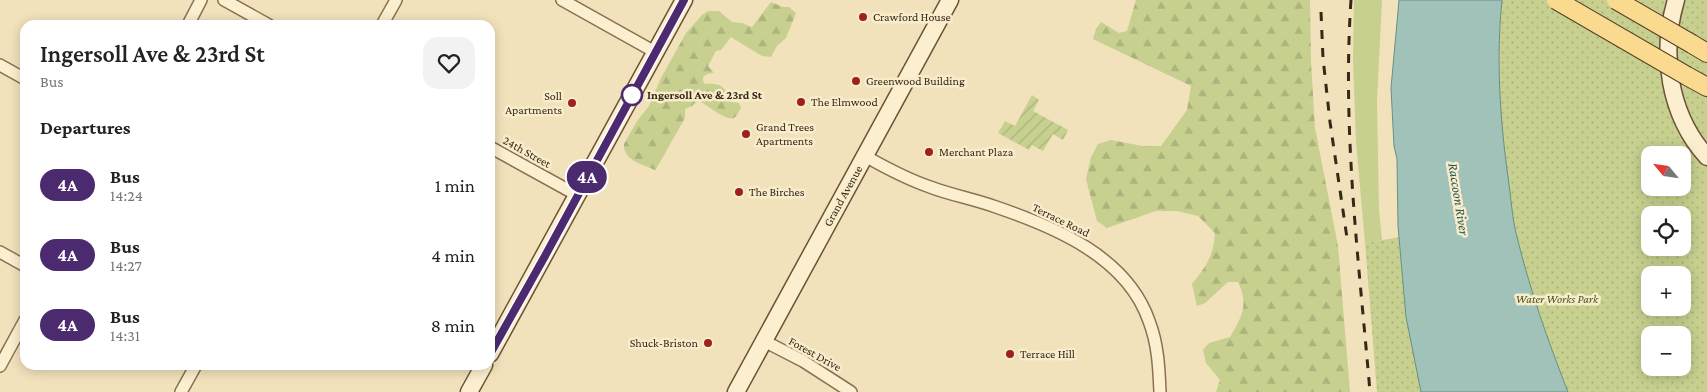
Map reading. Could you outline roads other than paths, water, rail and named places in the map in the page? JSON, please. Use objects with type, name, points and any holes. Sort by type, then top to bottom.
[{"type":"main road","points":[[495,345],[684,0]]},
{"type":"main road","name":"Grand Avenue","points":[[736,392],[950,0]]},
{"type":"main road","points":[[1556,0],[1707,87]]},
{"type":"main road","points":[[1616,0],[1700,48]]},
{"type":"main road","points":[[1676,0],[1668,45],[1668,73],[1686,128],[1707,157]]},
{"type":"main road","points":[[469,392],[481,370]]},
{"type":"street","points":[[191,20],[201,0]]},
{"type":"street","points":[[224,0],[260,20]]},
{"type":"street","points":[[385,20],[396,0]]},
{"type":"street","points":[[562,0],[655,52]]},
{"type":"street","points":[[0,65],[20,76]]},
{"type":"street","name":"24th Street","points":[[495,150],[577,195]]},
{"type":"street","name":"Terrace Road","points":[[864,156],[893,172],[923,185],[996,206],[1029,219],[1069,238],[1110,264],[1132,288],[1149,320],[1158,354],[1160,392]]},
{"type":"street","points":[[0,252],[20,263]]},
{"type":"street","points":[[0,366],[20,329]]},
{"type":"street","name":"Forest Drive","points":[[764,341],[803,361],[851,392]]},
{"type":"street","points":[[181,392],[193,370]]},
{"type":"water","name":"Raccoon River","points":[[1399,0],[1502,0],[1499,44],[1500,89],[1503,133],[1514,222],[1534,296],[1568,392],[1421,392],[1406,317],[1398,226],[1397,159],[1394,146],[1391,88]]},
{"type":"railway","points":[[1351,0],[1349,49],[1350,147],[1370,392]]},
{"type":"railway","points":[[1321,12],[1323,58],[1330,122],[1347,238]]},
{"type":"place","name":"Crawford House","points":[[863,17]]},
{"type":"place","name":"Greenwood Building","points":[[856,81]]},
{"type":"place","name":"Ingersoll Ave & 23rd St","points":[[632,95]]},
{"type":"place","name":"The Elmwood","points":[[801,102]]},
{"type":"place","name":"Soll Apartments","points":[[572,103]]},
{"type":"place","name":"Grand Trees Apartments","points":[[746,134]]},
{"type":"place","name":"Merchant Plaza","points":[[929,152]]},
{"type":"place","name":"The Birches","points":[[739,192]]},
{"type":"place","name":"Shuck-Briston","points":[[708,343]]},
{"type":"place","name":"Terrace Hill","points":[[1010,354]]},
{"type":"park label","name":"Water Works Park","points":[[1557,299]]}]
